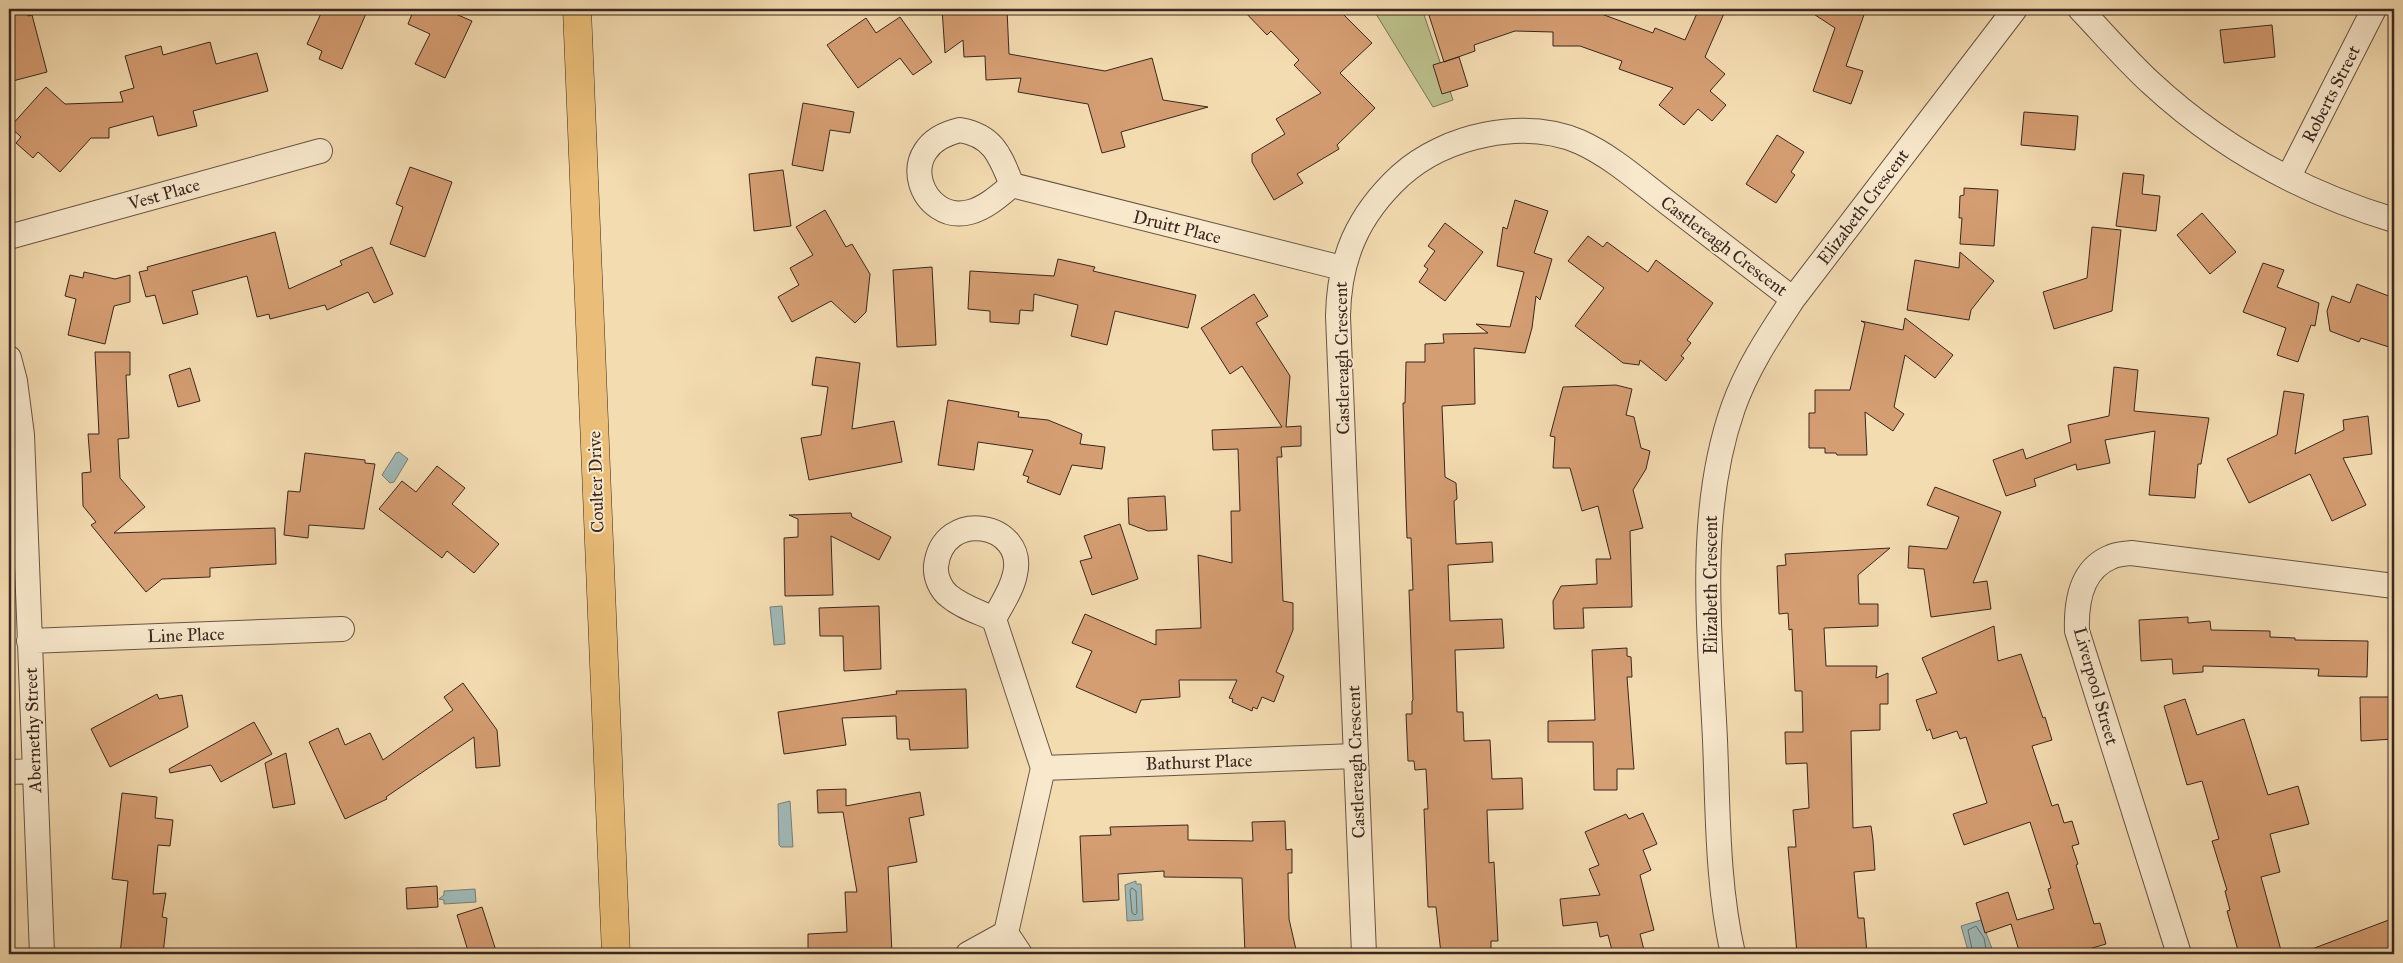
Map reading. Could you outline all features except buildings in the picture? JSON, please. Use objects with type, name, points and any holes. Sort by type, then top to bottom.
[{"type":"main road","name":"Coulter Drive","points":[[577,9],[616,954]]},
{"type":"street","name":"Elizabeth Crescent","points":[[1732,954],[1727,931],[1720,870],[1708,567],[1711,500],[1724,436],[1734,406],[1759,349],[1793,299],[2015,9]]},
{"type":"street","points":[[2080,9],[2151,83],[2203,126],[2259,163],[2288,178],[2364,211],[2394,220]]},
{"type":"street","name":"Roberts Street","points":[[2288,178],[2374,9]]},
{"type":"street","name":"Castlereagh Crescent","points":[[1364,954],[1338,316],[1342,268],[1351,244],[1376,201],[1408,168],[1427,155],[1468,138],[1501,132],[1540,133],[1580,142],[1622,168],[1793,299]]},
{"type":"street","name":"Vest Place","points":[[9,238],[320,151]]},
{"type":"street","name":"Druitt Place","points":[[1012,185],[1342,268]]},
{"type":"street","name":"Abernethy Street","points":[[9,358],[15,381],[22,435],[42,954]]},
{"type":"street","name":"Liverpool Street","points":[[2179,954],[2077,631],[2077,607],[2082,586],[2094,568],[2111,557],[2131,553],[2394,586]]},
{"type":"street","points":[[994,619],[1043,768],[1006,933],[1020,954]]},
{"type":"street","name":"Line Place","points":[[30,642],[342,629]]},
{"type":"street","name":"Bathurst Place","points":[[1043,768],[1356,756]]},
{"type":"street","points":[[9,772],[35,771]]},
{"type":"street","points":[[968,954],[1006,933]]},
{"type":"green space","points":[[1373,9],[1422,9],[1453,100],[1433,107]]},
{"type":"water","points":[[399,452],[408,459],[394,482],[390,483],[382,475],[396,453]]},
{"type":"water","points":[[782,606],[785,644],[774,645],[770,607]]},
{"type":"water","points":[[790,801],[793,847],[781,847],[779,845],[778,804]]},
{"type":"water","points":[[1136,881],[1136,884],[1141,884],[1143,920],[1127,921],[1125,885]]},
{"type":"water","points":[[475,889],[476,902],[444,904],[444,900],[439,899],[444,895],[444,891]]},
{"type":"water","points":[[1981,920],[1993,951],[1991,954],[1969,954],[1961,926]]}]
